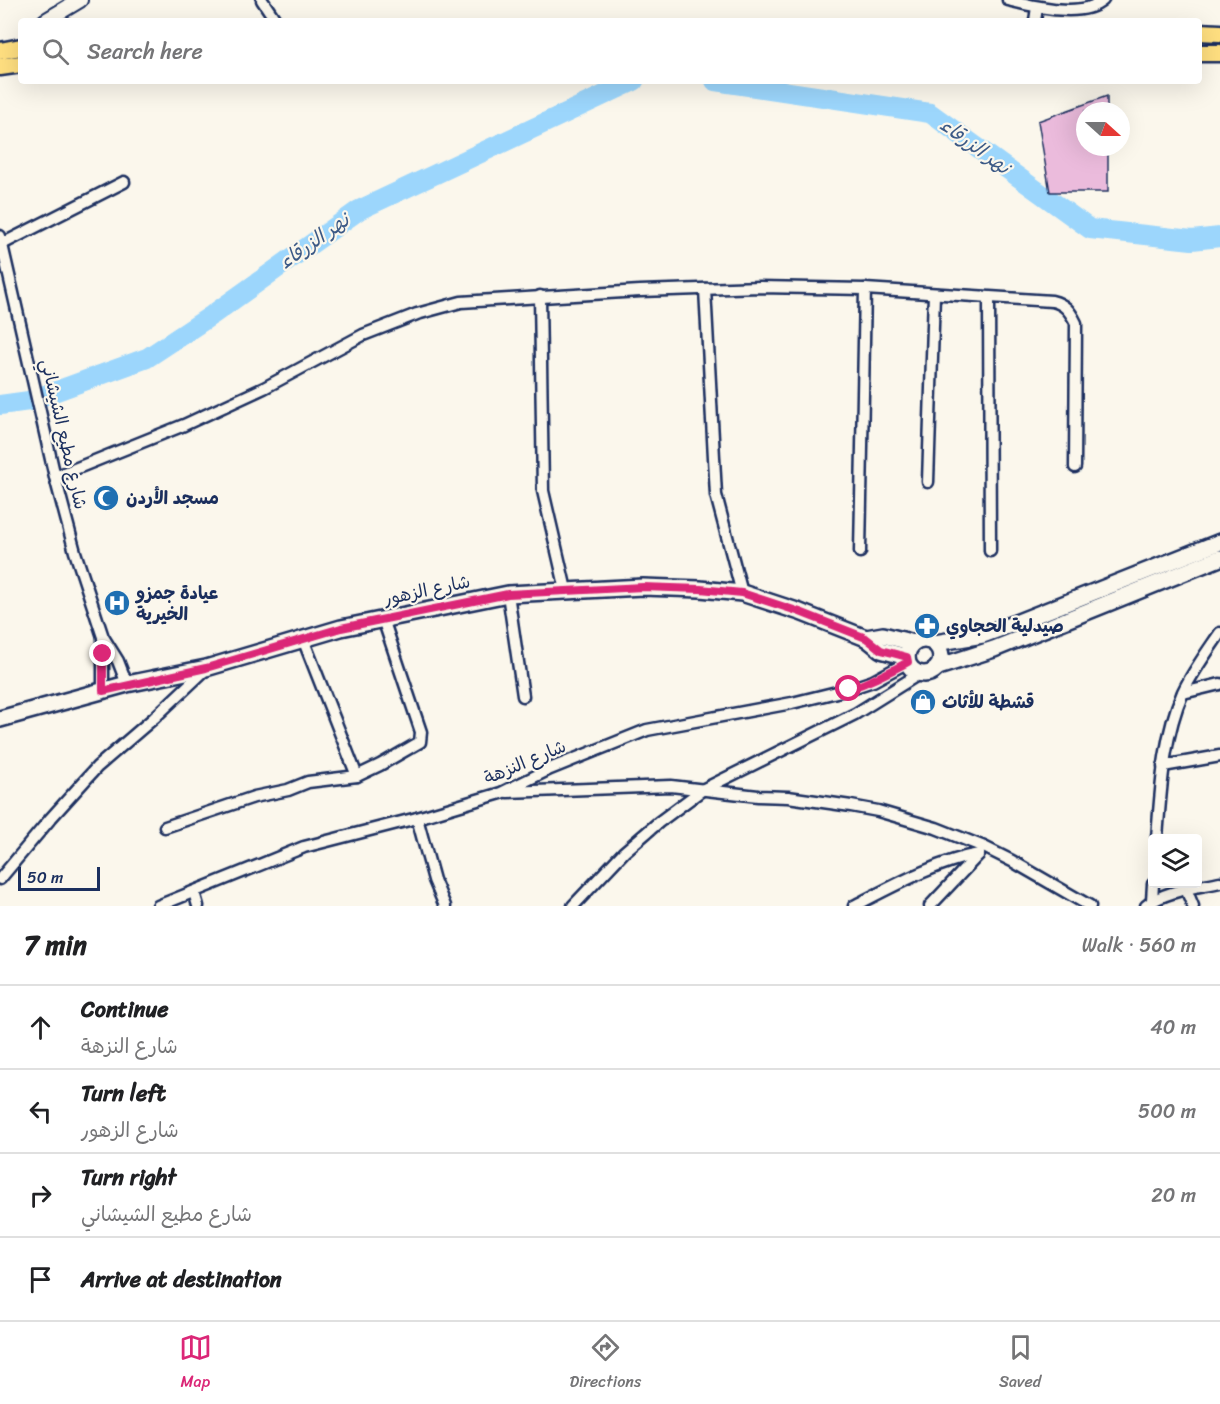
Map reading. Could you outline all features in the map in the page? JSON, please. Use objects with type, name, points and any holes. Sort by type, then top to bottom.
[{"type":"main road","points":[[1202,32],[1220,33]]},
{"type":"main road","points":[[0,61],[18,49]]},
{"type":"main road","points":[[1202,53],[1220,53]]},
{"type":"main road","points":[[0,61],[18,64]]},
{"type":"main road","points":[[1220,542],[983,635],[935,643],[925,640],[914,643],[908,651],[907,659],[914,671],[919,674],[930,674],[938,667],[994,649],[1220,558]]},
{"type":"main road","name":"شارع الزهور","points":[[0,719],[127,684],[206,668],[341,628],[508,594],[566,590],[643,587],[742,593],[800,612],[866,638],[881,650],[907,659]]},
{"type":"main road","name":"شارع الزهور","points":[[866,638],[883,635],[914,643]]},
{"type":"main road","points":[[935,643],[941,657],[938,667]]},
{"type":"street","points":[[50,18],[80,0]]},
{"type":"street","points":[[262,0],[274,18]]},
{"type":"street","points":[[1008,0],[1037,7],[1082,4],[1092,7],[1102,0]]},
{"type":"street","points":[[1035,18],[1037,7]]},
{"type":"street","points":[[0,61],[18,40]]},
{"type":"street","points":[[1,241],[124,182]]},
{"type":"street","name":"شارع مطيع الشيشاني","points":[[1,241],[52,465],[75,552],[104,637],[118,661],[127,684]]},
{"type":"street","points":[[55,477],[184,425],[264,388],[363,335],[417,314],[461,302],[760,286],[865,290],[1061,303],[1076,323],[1075,467]]},
{"type":"street","points":[[705,288],[716,495],[742,593]]},
{"type":"street","points":[[860,552],[865,290]]},
{"type":"street","points":[[928,482],[934,294]]},
{"type":"street","points":[[540,296],[543,491],[566,590]]},
{"type":"street","points":[[989,298],[990,550]]},
{"type":"street","points":[[508,594],[523,696]]},
{"type":"street","points":[[165,827],[254,797],[288,790],[308,782],[357,776],[416,745],[422,739],[384,619]]},
{"type":"street","points":[[1157,834],[1163,766],[1171,728],[1183,693],[1201,660],[1220,633]]},
{"type":"street","name":"شارع مطيع الشيشاني","points":[[103,691],[104,637]]},
{"type":"street","points":[[303,639],[357,776]]},
{"type":"street","name":"شارع النزهة","points":[[158,906],[304,848],[501,793],[550,769],[647,730],[792,703],[849,689],[873,681],[907,659]]},
{"type":"street","points":[[0,879],[98,767],[206,668]]},
{"type":"street","points":[[573,906],[624,852],[702,790],[855,714],[919,674]]},
{"type":"street","points":[[1183,693],[1220,684]]},
{"type":"street","points":[[1163,766],[1220,756]]},
{"type":"street","points":[[501,793],[659,786],[788,797],[878,811],[936,828],[982,850],[1012,861],[1090,906]]},
{"type":"street","points":[[417,818],[434,880],[445,906]]},
{"type":"street","points":[[854,906],[895,884],[982,850]]},
{"type":"street","points":[[930,906],[982,850]]},
{"type":"street","points":[[1149,904],[1186,889],[1220,882]]},
{"type":"street","points":[[1149,904],[1152,888]]},
{"type":"street","points":[[1186,889],[1193,906]]},
{"type":"street","points":[[194,892],[198,906]]},
{"type":"building","points":[[1107,96],[1107,102],[1090,102]]},
{"type":"building","points":[[1076,107],[1076,156],[1108,156],[1108,192],[1050,192],[1038,121]]},
{"type":"waterway","name":"نهر الزرقاء","points":[[0,405],[29,401],[147,358],[212,315],[359,210],[628,84]]},
{"type":"waterway","name":"نهر الزرقاء","points":[[735,84],[930,113],[1090,229],[1192,240],[1220,237]]},
{"type":"place","name":"مسجد الأردن","points":[[106,498]]},
{"type":"place","name":"عيادة جمزو الخيرية","points":[[117,603]]},
{"type":"place","name":"صيدلية الحجاوي","points":[[927,626]]},
{"type":"place","name":"قشطة للأثاث","points":[[923,702]]},
{"type":"route","points":[[103,654],[103,691],[206,668],[341,628],[508,594],[643,587],[700,589],[742,593],[800,612],[866,638],[881,650],[907,657],[908,662],[890,672],[873,681],[849,689]]}]
